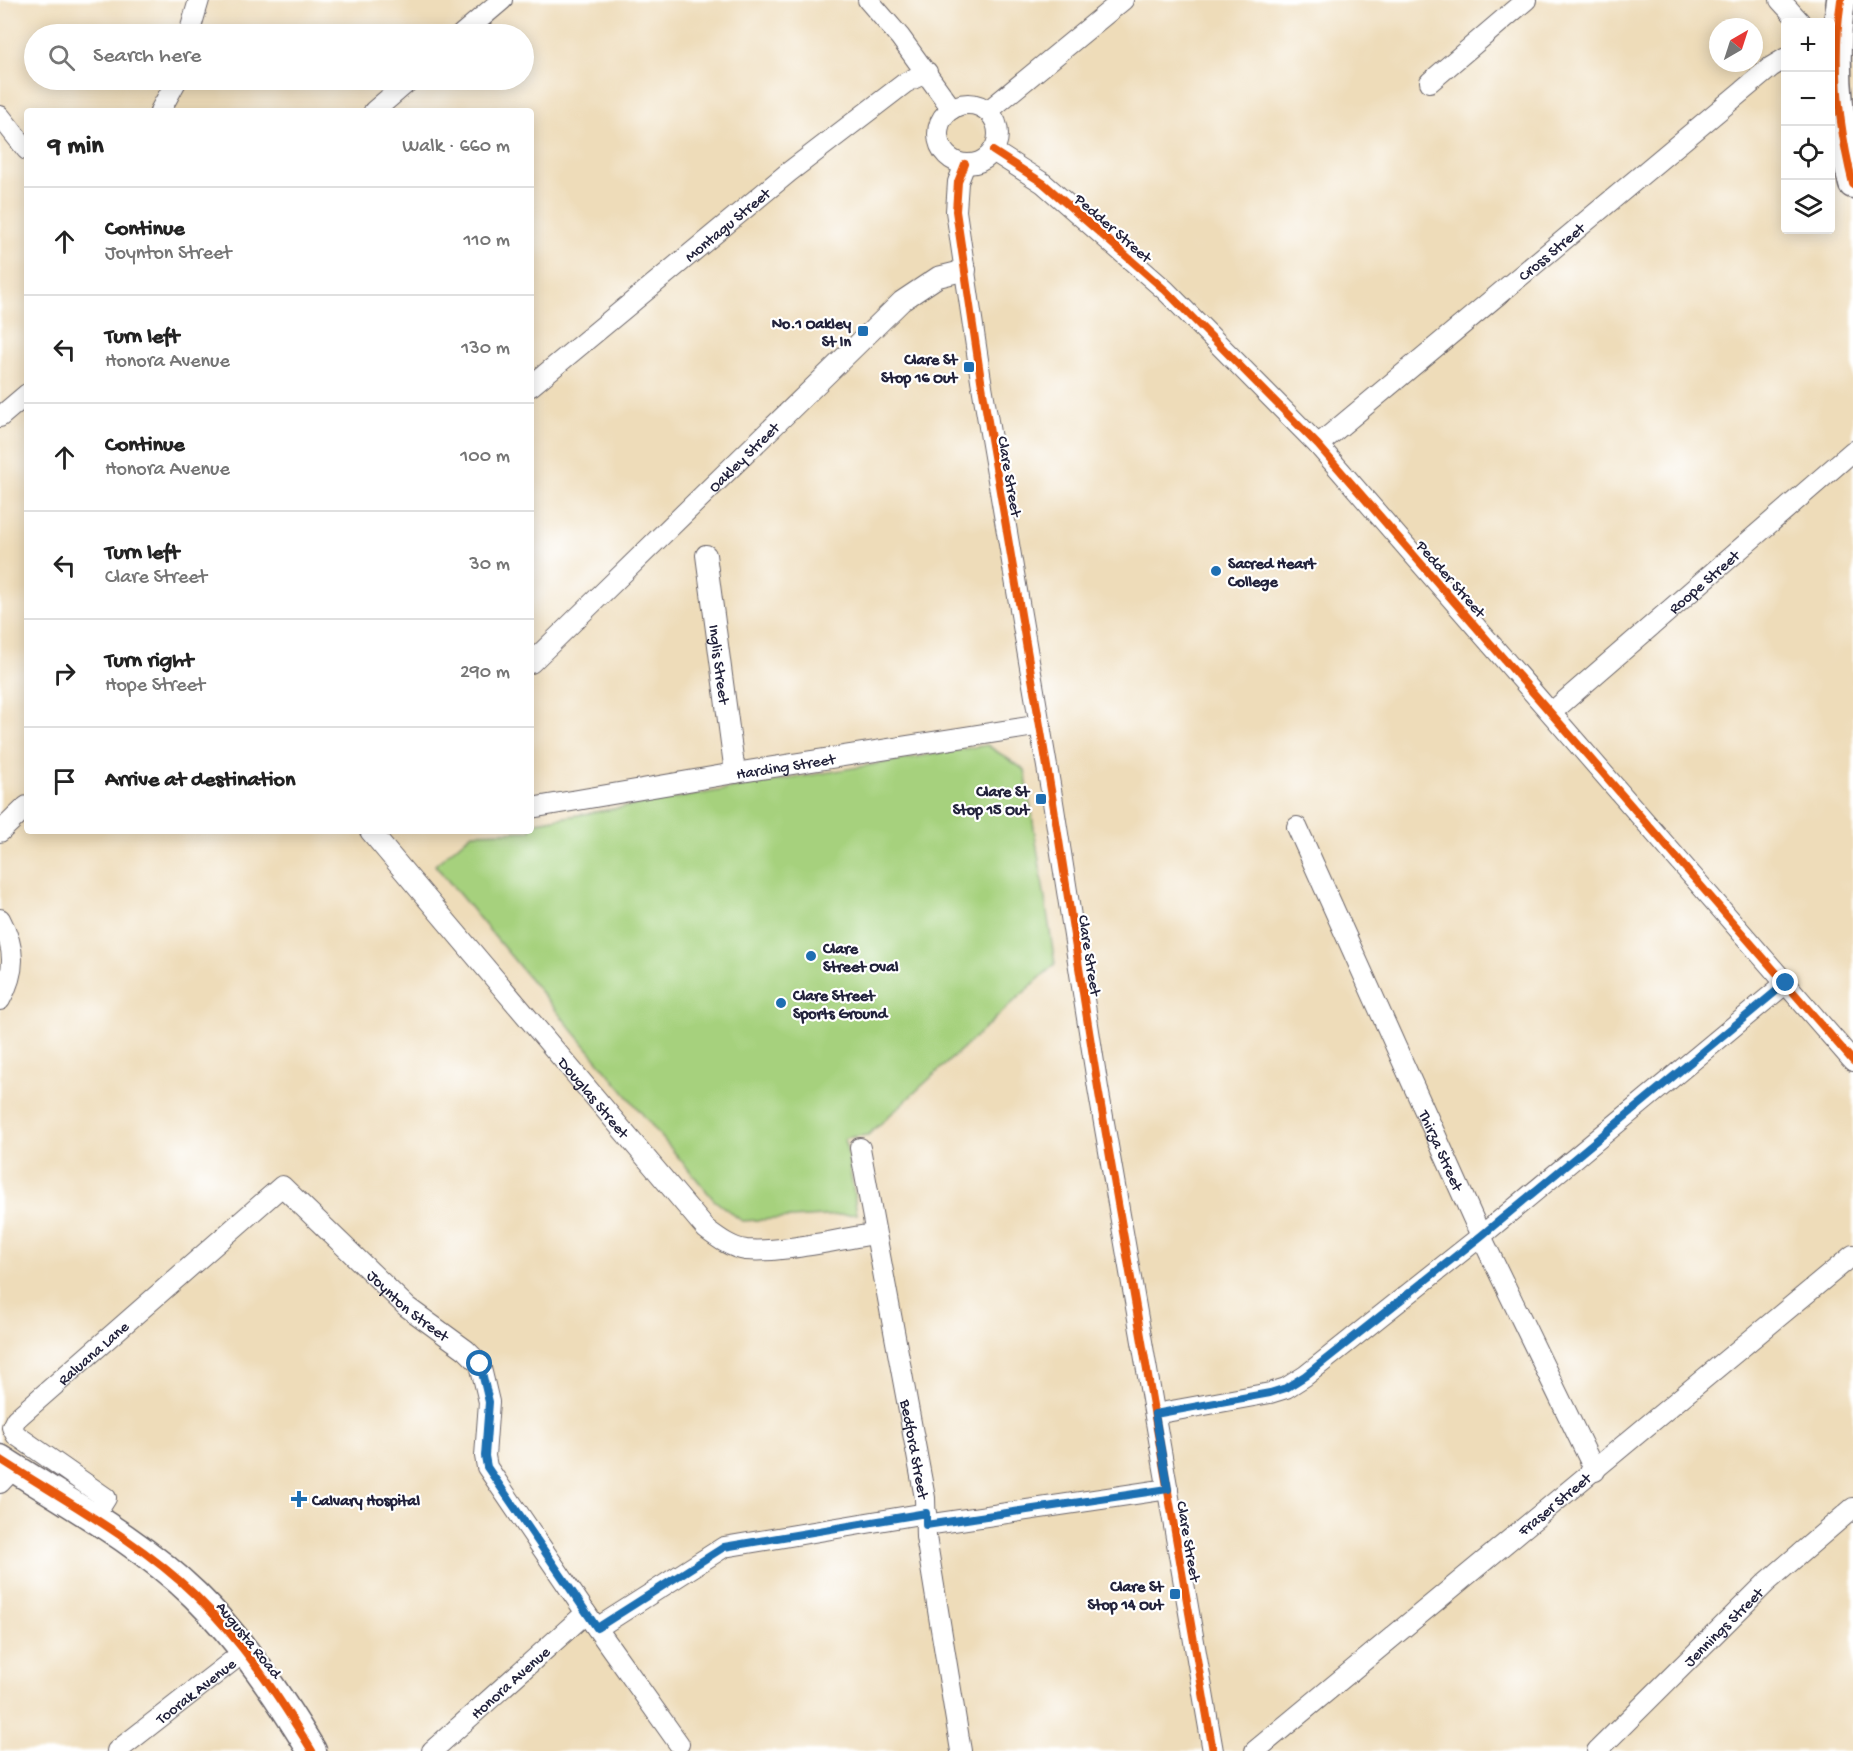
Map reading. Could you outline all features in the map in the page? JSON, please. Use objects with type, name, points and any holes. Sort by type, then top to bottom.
[{"type":"main road","points":[[1835,27],[1841,0]]},
{"type":"main road","points":[[1835,58],[1843,144],[1853,184]]},
{"type":"main road","name":"Augusta Road","points":[[5,1470],[93,1519],[162,1567],[194,1594],[245,1651],[275,1691],[312,1751]]},
{"type":"street","points":[[192,24],[199,0]]},
{"type":"street","points":[[474,24],[502,0]]},
{"type":"street","points":[[868,0],[927,72],[952,109]]},
{"type":"street","points":[[988,111],[1123,0]]},
{"type":"street","points":[[1430,82],[1526,0]]},
{"type":"street","points":[[1780,0],[1796,18]]},
{"type":"street","name":"Cross Street","points":[[1318,445],[1778,63]]},
{"type":"street","name":"Montagu Street","points":[[534,384],[789,172],[905,83],[927,72]]},
{"type":"street","points":[[162,108],[172,90]]},
{"type":"street","points":[[377,108],[398,90]]},
{"type":"street","points":[[970,104],[988,111],[997,126],[998,134],[993,151],[981,161],[965,164],[949,157],[939,141],[940,123],[952,109],[970,104]]},
{"type":"street","points":[[0,116],[24,146]]},
{"type":"street","name":"Pedder Street","points":[[993,151],[1043,183],[1165,290],[1318,445],[1552,712],[1853,1062]]},
{"type":"street","name":"Clare Street","points":[[965,164],[958,182],[956,211],[981,380],[1041,725],[1098,1088],[1213,1751]]},
{"type":"street","name":"Oakley Street","points":[[534,660],[902,301],[938,277],[966,270]]},
{"type":"street","points":[[0,417],[24,397]]},
{"type":"street","name":"Roope Street","points":[[1552,712],[1853,451]]},
{"type":"street","name":"Inglis Street","points":[[705,555],[735,773]]},
{"type":"street","name":"Harding Street","points":[[534,807],[1041,725]]},
{"type":"street","points":[[0,832],[24,809]]},
{"type":"street","name":"Thirza Street","points":[[1297,827],[1481,1236],[1595,1471]]},
{"type":"street","name":"Douglas Street","points":[[373,834],[706,1229],[724,1242],[745,1250],[770,1249],[875,1234]]},
{"type":"street","points":[[0,919],[14,951],[13,968],[0,1000]]},
{"type":"street","points":[[1155,1414],[1286,1388],[1481,1236],[1786,983]]},
{"type":"street","name":"Bedford Street","points":[[860,1148],[926,1519],[961,1751]]},
{"type":"street","name":"Raluana Lane","points":[[93,1519],[106,1498],[16,1435],[12,1427],[16,1419],[282,1186]]},
{"type":"street","name":"Joynton Street","points":[[282,1186],[406,1307],[480,1364],[489,1402],[485,1456],[487,1467],[591,1621],[679,1744]]},
{"type":"street","name":"Fraser Street","points":[[1255,1751],[1853,1255]]},
{"type":"street","name":"Honora Avenue","points":[[432,1751],[591,1621],[724,1547],[1168,1489]]},
{"type":"street","name":"Jennings Street","points":[[1597,1751],[1759,1590],[1853,1508]]},
{"type":"street","name":"Toorak Avenue","points":[[117,1751],[245,1651]]},
{"type":"green space","name":"Clare Street Sports Ground","points":[[987,745],[1025,770],[1055,964],[868,1135],[845,1138],[857,1214],[742,1221],[714,1200],[435,865],[471,834],[534,834],[534,822]]},
{"type":"cycle path","points":[[1841,0],[1837,46],[1838,92],[1853,184]]},
{"type":"cycle path","points":[[993,151],[1043,183],[1165,290],[1318,445],[1853,1061]]},
{"type":"cycle path","points":[[965,164],[958,182],[956,211],[981,380],[1052,796],[1098,1088],[1213,1751]]},
{"type":"cycle path","points":[[0,1459],[150,1556],[195,1595],[258,1669],[312,1751]]},
{"type":"place","name":"No.1 Oakley St In","points":[[863,331]]},
{"type":"place","name":"Clare St Stop 16 Out","points":[[969,367]]},
{"type":"place","name":"Sacred Heart College","points":[[1216,571]]},
{"type":"place","name":"Clare St Stop 15 Out","points":[[1041,799]]},
{"type":"place","name":"Clare Street Oval","points":[[811,956]]},
{"type":"place","name":"Clare Street Sports Ground","points":[[781,1003]]},
{"type":"place","name":"Calvary Hospital","points":[[299,1499]]},
{"type":"place","name":"Clare St Stop 14 Out","points":[[1175,1594]]},
{"type":"route","points":[[480,1364],[489,1402],[485,1456],[487,1467],[597,1628],[724,1547],[926,1513],[926,1525],[1168,1489],[1155,1414],[1270,1393],[1286,1388],[1305,1376],[1481,1236],[1786,983]]}]
